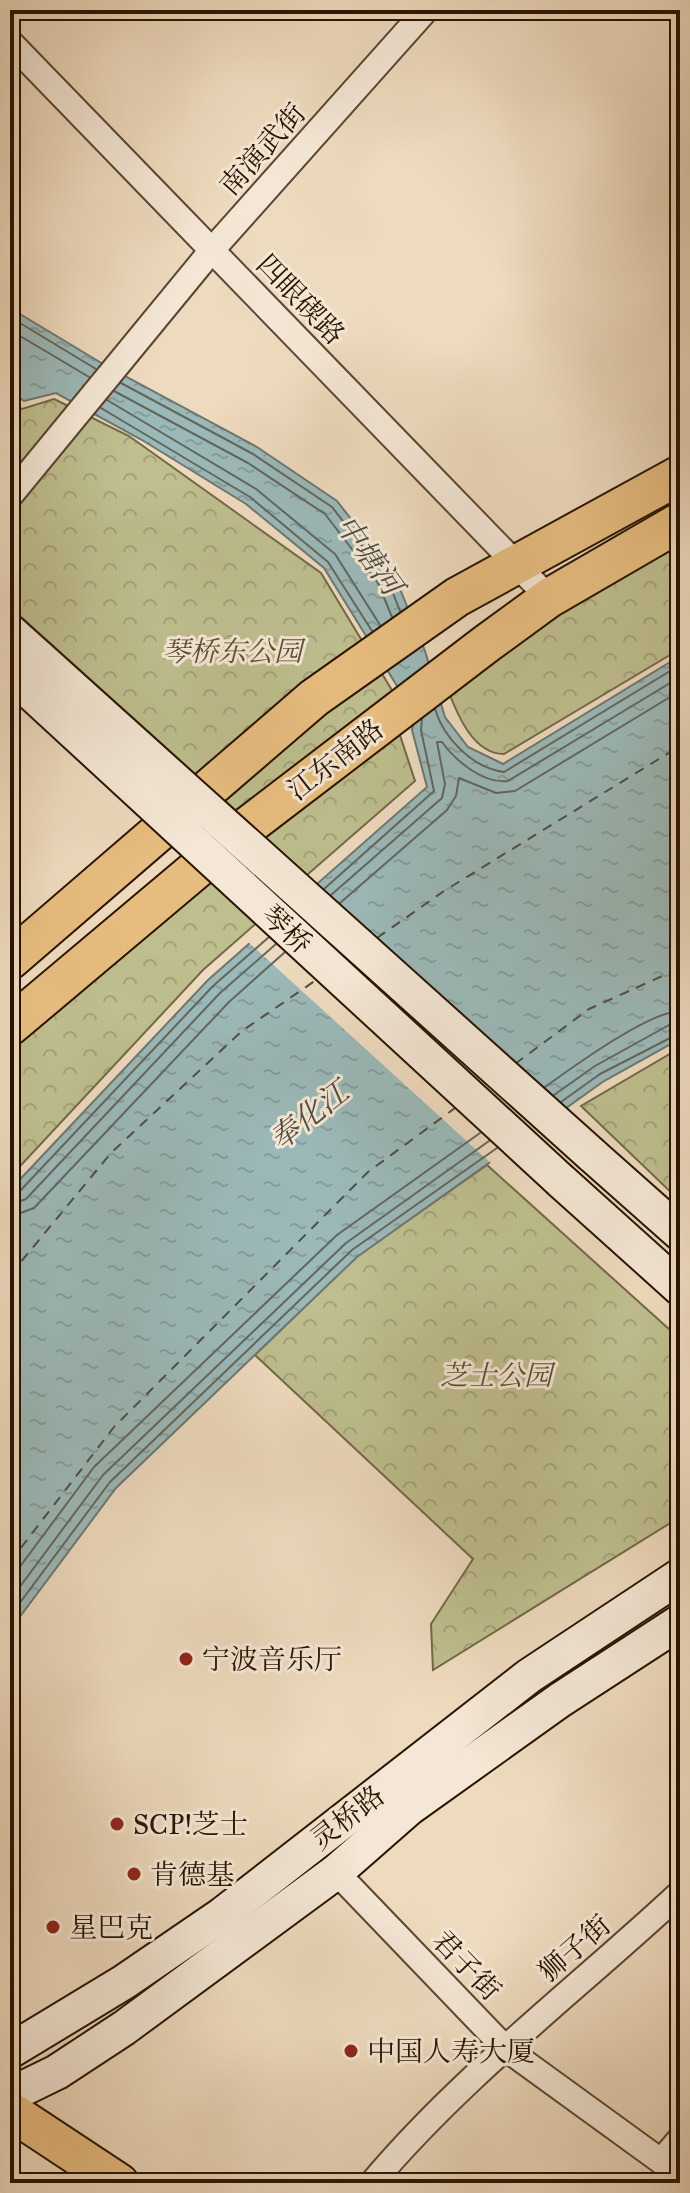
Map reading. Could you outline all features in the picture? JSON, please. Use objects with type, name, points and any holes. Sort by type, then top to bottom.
[{"type":"main road","name":"江东南路","points":[[10,960],[314,698],[427,618],[516,564],[680,475]]},
{"type":"main road","name":"江东南路","points":[[10,1026],[244,829],[486,644],[549,598],[680,522]]},
{"type":"main road","points":[[10,632],[21,669]]},
{"type":"main road","name":"琴桥","points":[[21,669],[680,1233]]},
{"type":"main road","name":"琴桥","points":[[21,669],[561,1181],[680,1288]]},
{"type":"main road","name":"灵桥路","points":[[10,2051],[124,1982],[222,1915],[529,1676],[680,1576]]},
{"type":"main road","name":"灵桥路","points":[[10,2095],[57,2072],[124,2028],[336,1872],[409,1808],[560,1700],[680,1622]]},
{"type":"main road","points":[[10,2111],[119,2183]]},
{"type":"main road","points":[[10,2142],[71,2183]]},
{"type":"street","name":"南演武街","points":[[10,496],[212,250],[426,10]]},
{"type":"street","name":"四眼碶路","points":[[10,42],[549,598]]},
{"type":"street","name":"君子街","points":[[336,1872],[505,2048],[670,2168]]},
{"type":"street","name":"狮子街","points":[[372,2183],[407,2141],[505,2048],[680,1893]]},
{"type":"street","points":[[670,2168],[680,2139]]},
{"type":"green space","name":"琴桥东公园","points":[[54,399],[129,436],[321,573],[410,720],[398,729],[415,781],[307,875],[10,607],[10,400],[22,409]]},
{"type":"green space","points":[[680,538],[680,649],[504,754],[493,752],[475,740],[462,721],[448,690],[559,610]]},
{"type":"green space","points":[[212,872],[260,920],[203,970],[10,1177],[10,1042]]},
{"type":"green space","points":[[680,1048],[680,1201],[581,1106]]},
{"type":"green space","name":"芝士公园","points":[[487,1165],[680,1339],[680,1517],[433,1670],[431,1624],[473,1559],[255,1355],[357,1256]]},
{"type":"water","points":[[10,308],[108,367],[257,447],[337,501],[394,574],[425,651],[445,717],[468,747],[503,764],[680,656],[680,1039],[604,1081],[357,1257],[116,1488],[10,1630],[10,1190],[208,980],[427,787],[412,730],[415,715],[324,568],[246,504],[142,440],[56,393],[24,401],[10,391]]},
{"type":"pier","points":[[314,881],[567,1113],[493,1165],[247,941]]},
{"type":"ferry route","points":[[377,938],[444,891],[680,746]]},
{"type":"ferry route","points":[[515,1064],[589,1009],[680,968]]},
{"type":"ferry route","points":[[10,1275],[111,1153],[242,1031],[319,978]]},
{"type":"ferry route","points":[[10,1562],[114,1427],[368,1172],[455,1108]]},
{"type":"place","name":"宁波音乐厅","points":[[186,1659]]},
{"type":"place","name":"SCP!芝士","points":[[117,1824]]},
{"type":"place","name":"肯德基","points":[[134,1874]]},
{"type":"place","name":"星巴克","points":[[53,1927]]},
{"type":"place","name":"中国人寿大厦","points":[[351,2051]]},
{"type":"water label","name":"中塘河","points":[[369,555]]},
{"type":"water label","name":"奉化江","points":[[309,1116]]}]
